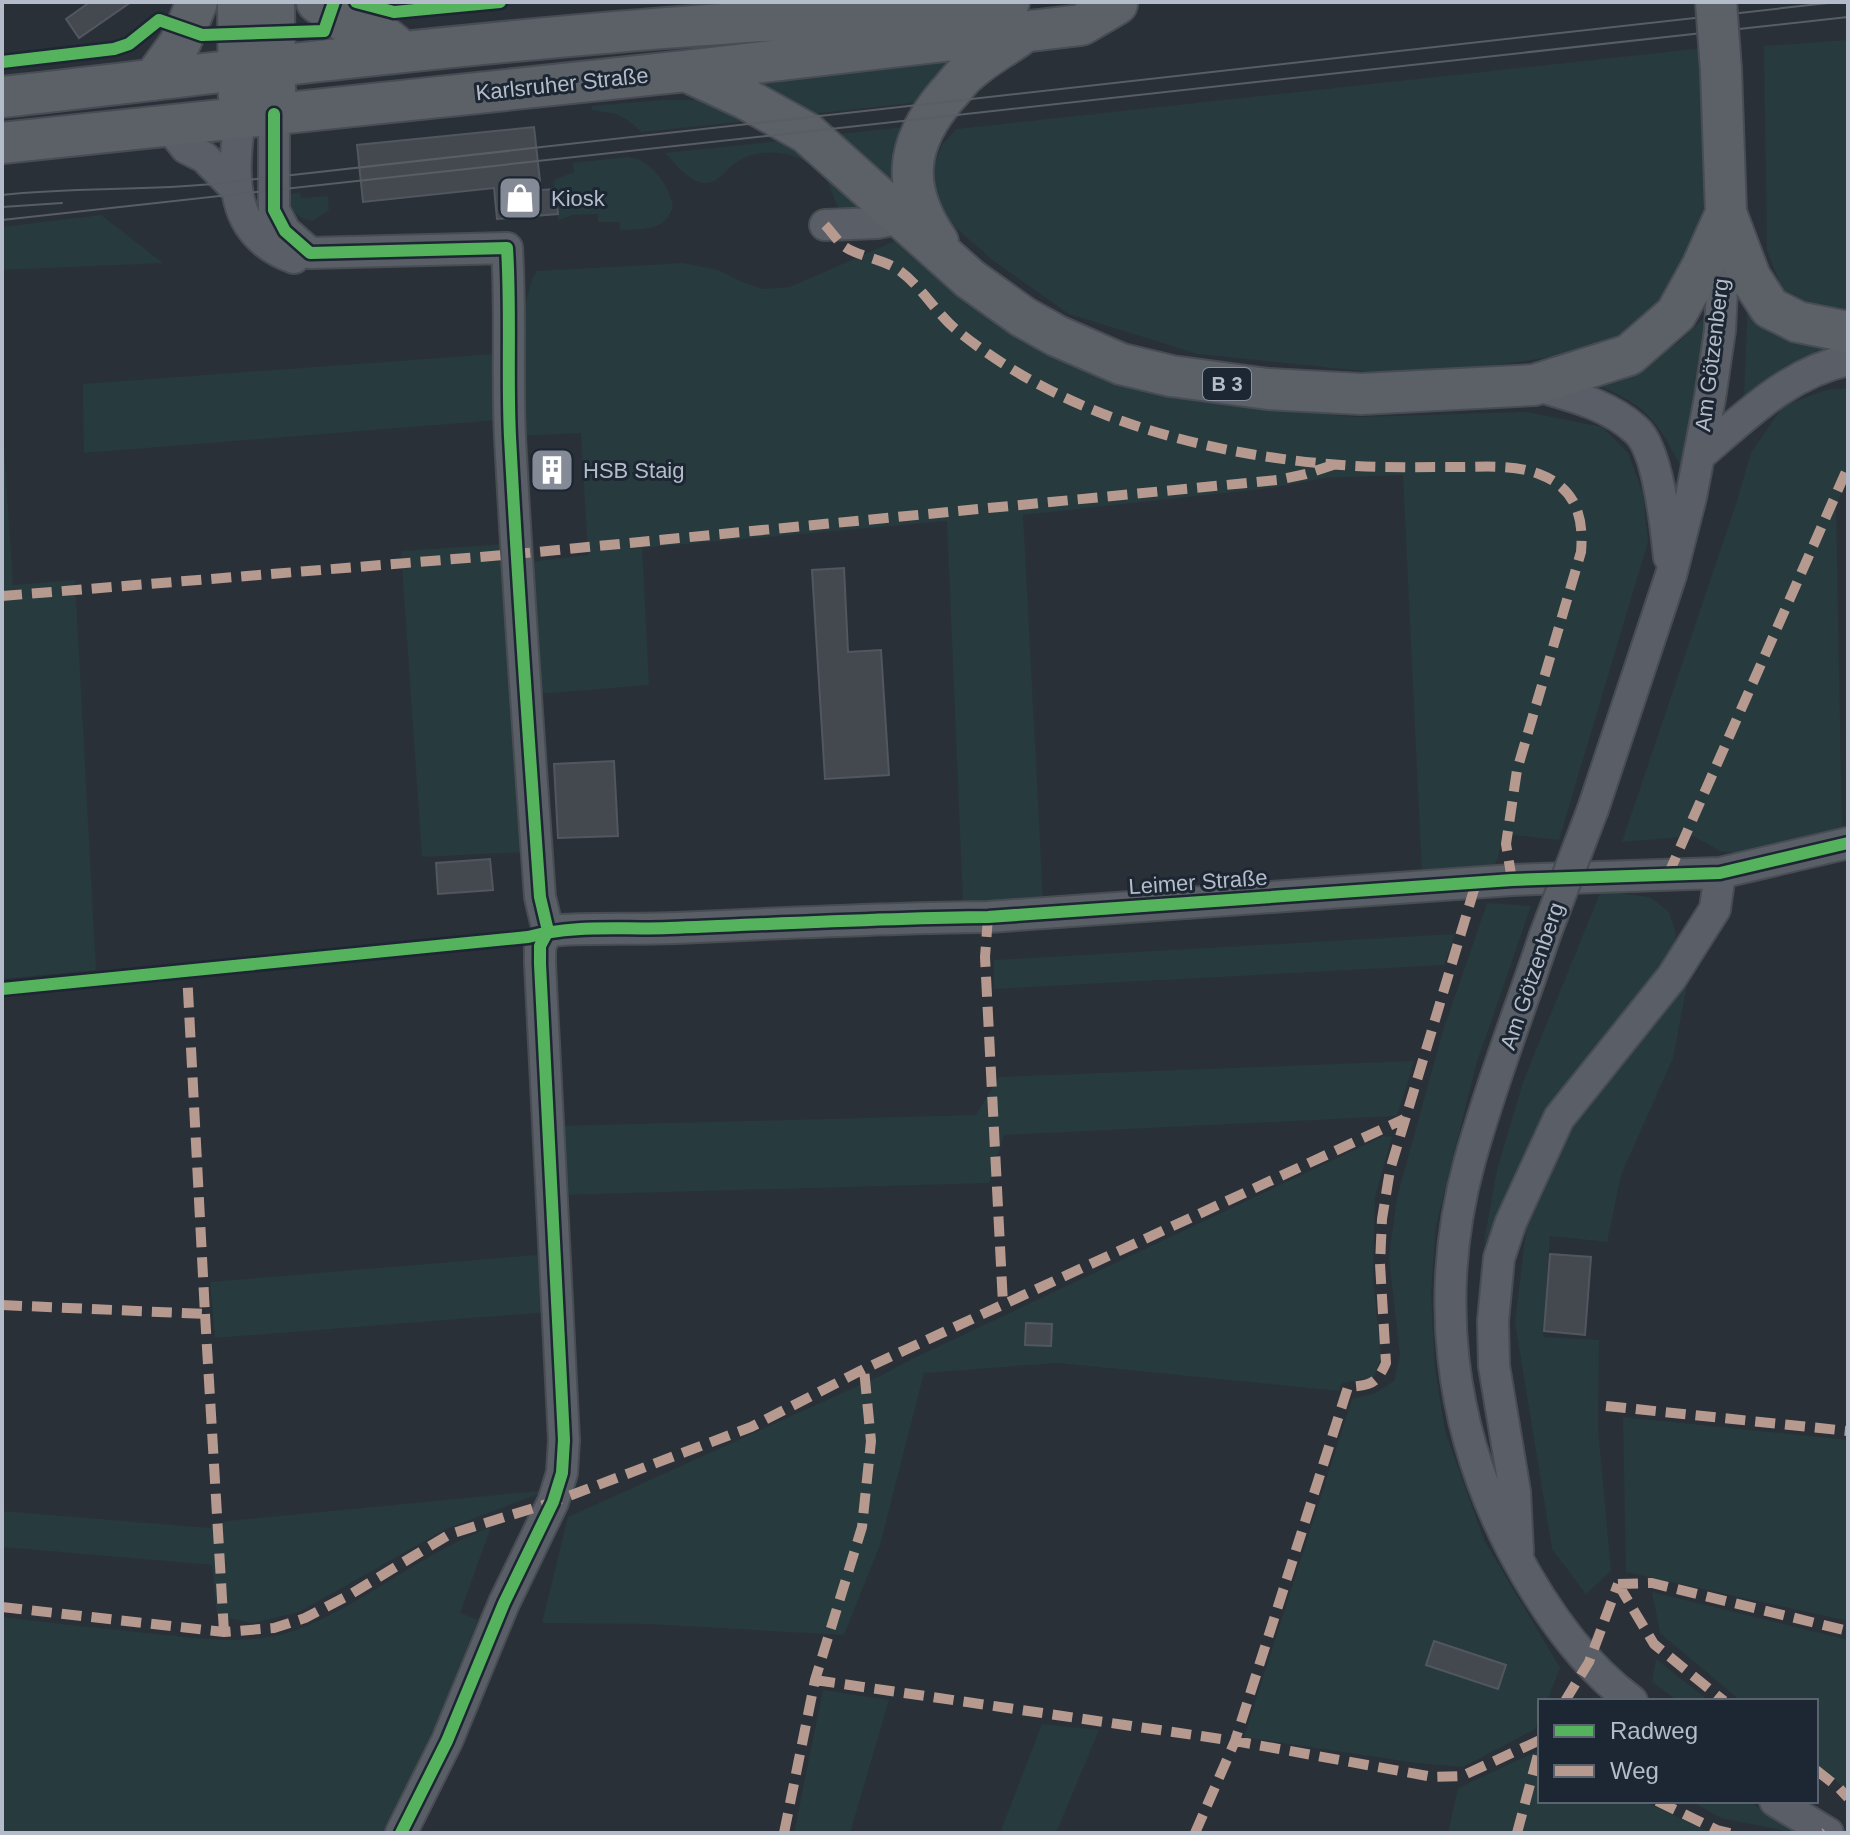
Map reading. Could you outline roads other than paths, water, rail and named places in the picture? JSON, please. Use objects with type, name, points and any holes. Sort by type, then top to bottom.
[{"type":"main road","points":[[153,80],[180,43],[197,2]]},
{"type":"main road","points":[[238,2],[258,68]]},
{"type":"main road","points":[[257,116],[258,68],[274,2]]},
{"type":"main road","points":[[317,2],[345,22],[381,34],[403,52]]},
{"type":"main road","points":[[1716,2],[1726,213],[1750,277],[1770,308],[1798,322],[1848,332]]},
{"type":"main road","name":"Karlsruher Straße","points":[[2,97],[403,52],[812,11],[1017,17],[1081,25],[1121,3]]},
{"type":"main road","points":[[951,262],[930,230],[915,197],[912,168],[917,142],[927,118],[1017,17]]},
{"type":"main road","name":"Karlsruher Straße","points":[[2,143],[686,71],[1017,17]]},
{"type":"main road","points":[[686,71],[746,99],[807,133],[951,262]]},
{"type":"main road","points":[[1534,385],[1629,355],[1676,314],[1702,267],[1726,213]]},
{"type":"main road","name":"B 3","points":[[951,262],[994,297],[1057,336],[1121,364],[1171,376],[1268,389],[1361,394],[1534,385]]},
{"type":"street","points":[[257,116],[235,152],[236,189],[246,221],[269,248],[302,256],[507,248],[510,432],[516,554],[540,897],[548,931],[540,946],[540,964],[564,1425],[562,1473],[553,1502],[504,1603],[447,1741],[401,1833]]},
{"type":"street","points":[[257,116],[274,210],[302,256]]},
{"type":"street","points":[[168,125],[186,148],[204,157],[236,189]]},
{"type":"street","name":"Am Götzenberg","points":[[1620,1692],[1558,1625],[1496,1518],[1464,1423],[1452,1353],[1450,1295],[1457,1227],[1470,1161],[1671,575],[1699,456],[1720,330],[1726,213]]},
{"type":"street","points":[[837,225],[901,218]]},
{"type":"street","points":[[1699,456],[1782,386],[1828,364],[1848,360]]},
{"type":"street","points":[[1534,385],[1594,403],[1639,432],[1657,477],[1671,575]]},
{"type":"street","name":"Leimer Straße","points":[[548,931],[988,917],[1512,880],[1720,873],[1848,843]]},
{"type":"street","points":[[1519,1562],[1515,1492],[1494,1366],[1493,1321],[1499,1258],[1511,1222],[1559,1118],[1672,977],[1715,909],[1720,873]]},
{"type":"street","points":[[1778,1803],[1828,1833]]},
{"type":"tram line","points":[[2,195],[212,184],[1837,2]]},
{"type":"tram line","points":[[2,220],[1848,17]]},
{"type":"tram line","points":[[2,207],[62,203]]},
{"type":"place","name":"Kiosk","points":[[520,198]]},
{"type":"place","name":"HSB Staig","points":[[552,470]]}]
